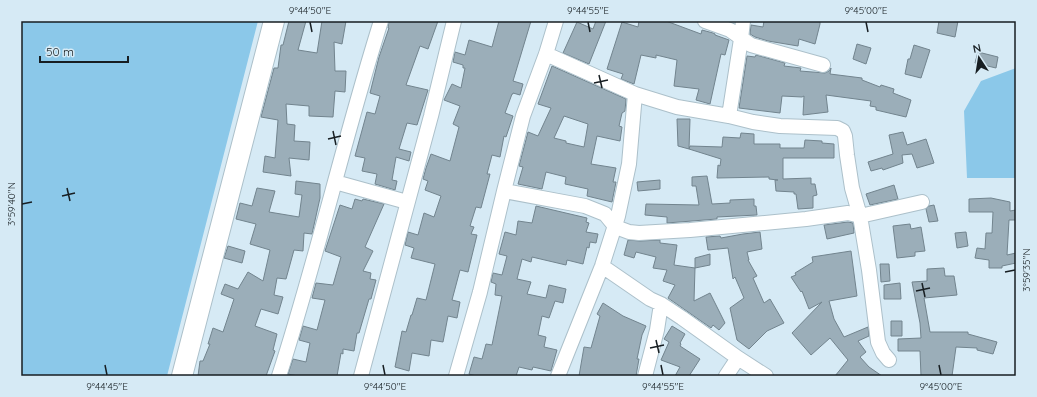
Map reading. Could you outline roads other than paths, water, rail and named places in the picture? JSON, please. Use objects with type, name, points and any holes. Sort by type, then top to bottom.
[{"type":"main road","points":[[182,376],[274,21]]},
{"type":"street","points":[[279,376],[321,235],[347,135],[381,21]]},
{"type":"street","points":[[361,376],[431,116],[454,21]]},
{"type":"street","points":[[456,376],[480,292],[523,116],[546,54],[556,21]]},
{"type":"street","points":[[705,21],[730,30],[751,45],[823,65]]},
{"type":"street","points":[[729,116],[743,21]]},
{"type":"street","points":[[546,54],[635,94],[677,107],[729,116],[752,122],[780,126],[837,128],[843,131],[852,188],[860,216],[869,270],[878,342],[883,353],[889,360]]},
{"type":"street","points":[[558,376],[602,266],[622,201],[629,164],[635,94]]},
{"type":"street","points":[[335,182],[407,202]]},
{"type":"street","points":[[504,192],[585,206],[604,214],[614,225],[629,232],[639,233],[690,230],[806,219],[848,213],[860,216],[922,202]]},
{"type":"street","points":[[602,266],[650,299],[661,304],[766,376]]},
{"type":"street","points":[[645,376],[657,330],[661,304]]},
{"type":"street","points":[[726,376],[738,358]]}]
